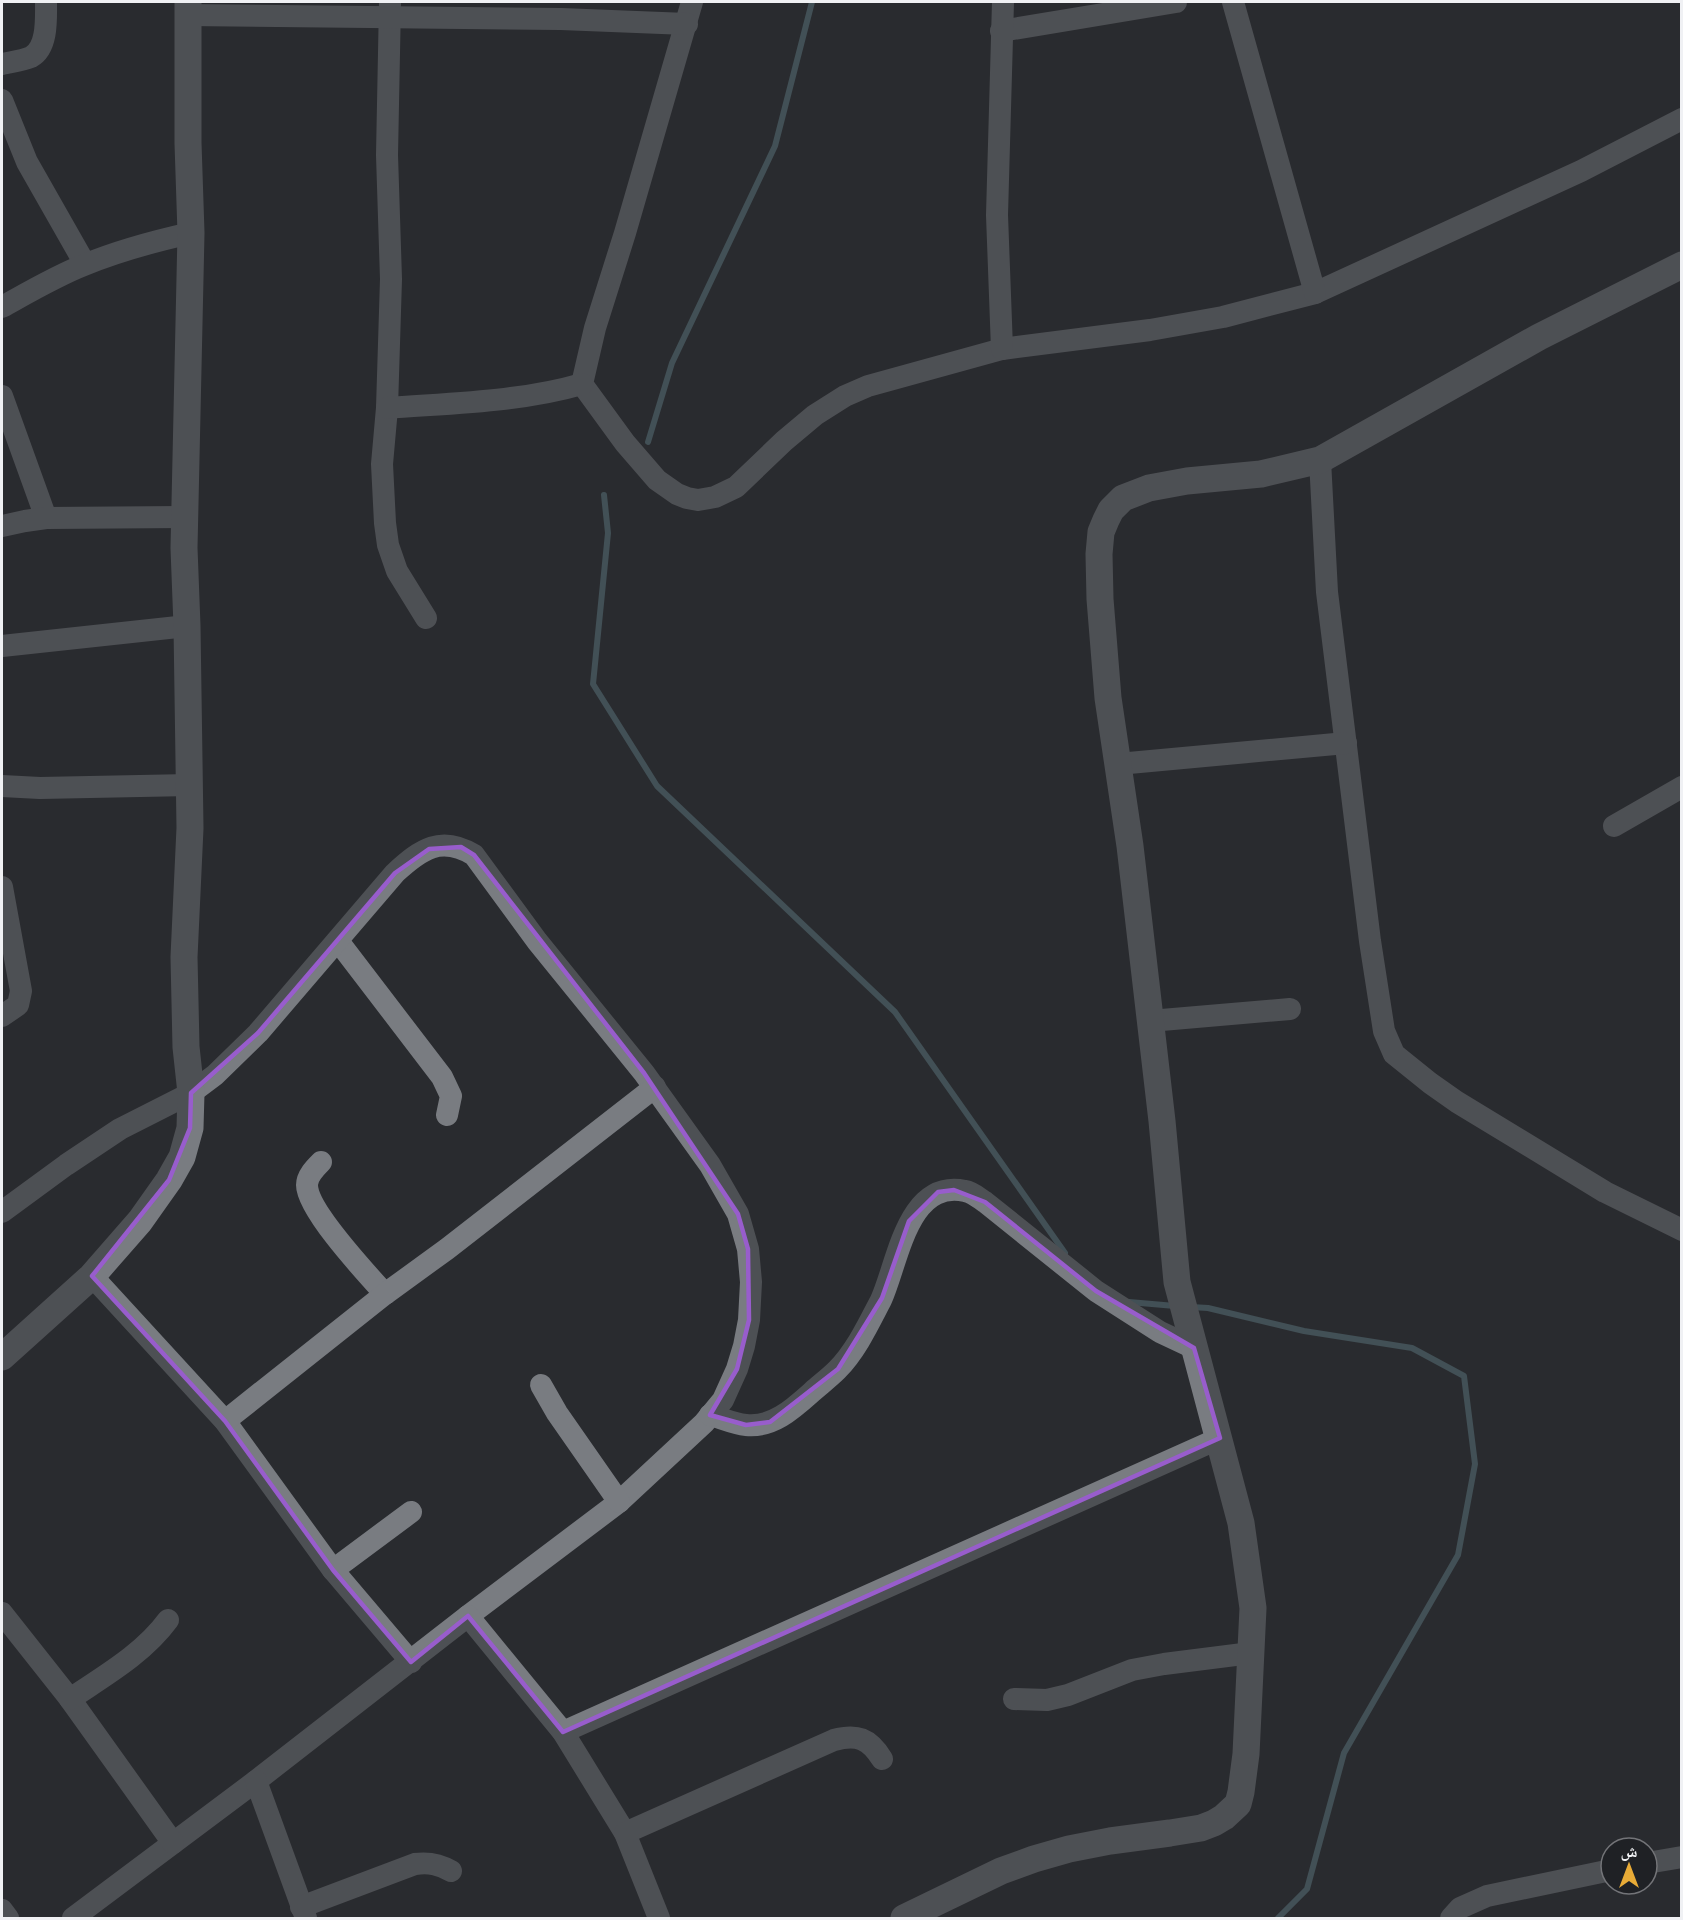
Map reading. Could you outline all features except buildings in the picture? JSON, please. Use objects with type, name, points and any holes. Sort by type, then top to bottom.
[{"type":"street","points":[[2,64],[31,57],[38,50],[47,23],[46,2]]},
{"type":"street","points":[[692,2],[595,328],[582,384],[625,443],[657,480],[677,494],[698,500],[725,494],[736,487],[784,441],[815,416],[846,396],[868,386],[1002,349],[1150,330],[1223,317],[1315,293],[1581,171],[1682,119]]},
{"type":"street","points":[[1002,349],[997,215],[1003,2]]},
{"type":"street","points":[[1001,31],[1176,2]]},
{"type":"street","points":[[1233,2],[1315,293]]},
{"type":"street","points":[[2,1357],[92,1276],[140,1221],[182,1157],[190,1128],[191,1093],[186,1047],[183,957],[190,828],[187,626],[184,585],[191,233],[188,8],[390,10],[687,24]]},
{"type":"street","points":[[390,10],[387,154],[391,279],[387,408],[382,464],[385,523],[388,545],[397,571],[426,618]]},
{"type":"street","points":[[2,100],[27,162],[85,264]]},
{"type":"street","points":[[2,307],[85,264],[166,238],[191,233]]},
{"type":"street","points":[[904,1918],[1001,1871],[1034,1858],[1110,1840],[1201,1828],[1224,1817],[1238,1804],[1241,1792],[1246,1754],[1253,1608],[1243,1534],[1178,1282],[1130,846],[1108,698],[1100,599],[1099,554],[1101,532],[1111,510],[1123,498],[1149,488],[1187,481],[1261,474],[1320,460],[1539,337],[1682,265]]},
{"type":"street","points":[[387,408],[553,393],[582,384]]},
{"type":"street","points":[[2,396],[46,518]]},
{"type":"street","points":[[1320,460],[1328,592],[1377,995],[1384,1031],[1394,1054],[1457,1102],[1605,1192],[1682,1230]]},
{"type":"street","points":[[2,526],[46,518],[184,517]]},
{"type":"street","points":[[2,646],[187,626]]},
{"type":"street","points":[[1118,764],[1346,743]]},
{"type":"street","points":[[2,786],[40,788],[190,785]]},
{"type":"street","points":[[1614,826],[1682,787]]},
{"type":"street","points":[[2,1209],[120,1129],[191,1093],[215,1076],[258,1033],[395,873],[406,863],[442,844],[461,847],[474,855],[537,940],[655,1087],[710,1165],[738,1214],[748,1250],[752,1282],[744,1346],[737,1369],[723,1400],[619,1502],[256,1781],[73,1918]]},
{"type":"street","points":[[2,886],[21,991],[18,1005],[2,1016]]},
{"type":"street","points":[[338,940],[442,1077],[451,1096],[447,1115]]},
{"type":"street","points":[[1150,1021],[1290,1010]]},
{"type":"street","points":[[225,1421],[385,1294],[447,1250],[655,1087]]},
{"type":"street","points":[[321,1162],[312,1172],[306,1184],[310,1199],[356,1262],[385,1294]]},
{"type":"street","points":[[710,1415],[746,1425],[770,1422],[791,1410],[838,1369],[861,1337],[882,1298],[909,1221],[923,1203],[938,1192],[967,1191],[985,1202],[1096,1291],[1161,1332],[1194,1348]]},
{"type":"street","points":[[92,1276],[225,1421],[333,1570],[411,1662]]},
{"type":"street","points":[[540,1385],[619,1502]]},
{"type":"street","points":[[563,1732],[1220,1438]]},
{"type":"street","points":[[333,1570],[411,1512]]},
{"type":"street","points":[[2,1613],[70,1699],[173,1843]]},
{"type":"street","points":[[468,1616],[563,1732],[625,1833],[659,1918]]},
{"type":"street","points":[[70,1699],[125,1662],[156,1636],[168,1620]]},
{"type":"street","points":[[1014,1699],[1047,1700],[1068,1695],[1132,1670],[1251,1653]]},
{"type":"street","points":[[625,1833],[834,1740],[848,1737],[862,1739],[874,1747],[882,1759]]},
{"type":"street","points":[[256,1781],[303,1913],[415,1864],[428,1862],[452,1871]]},
{"type":"street","points":[[1659,1861],[1682,1857]]},
{"type":"street","points":[[1451,1918],[1460,1908],[1487,1896],[1599,1873]]},
{"type":"street","points":[[2,1910],[8,1918]]},
{"type":"highlighted area","points":[[461,847],[474,855],[644,1073],[738,1214],[748,1249],[749,1320],[737,1369],[710,1415],[746,1425],[770,1422],[838,1369],[882,1298],[909,1221],[938,1192],[954,1190],[985,1202],[1096,1291],[1194,1348],[1220,1438],[563,1732],[468,1616],[411,1662],[333,1570],[225,1421],[92,1276],[169,1180],[190,1128],[191,1093],[258,1033],[395,873],[429,849]]},
{"type":"waterway","points":[[648,442],[672,363],[775,146],[812,2]]},
{"type":"waterway","points":[[604,495],[608,533],[593,684],[657,786],[895,1012],[1065,1253]]},
{"type":"waterway","points":[[1129,1302],[1175,1306]]},
{"type":"waterway","points":[[1191,1307],[1208,1308],[1304,1331],[1412,1348],[1464,1376],[1475,1464],[1458,1555],[1344,1753],[1307,1889],[1278,1918]]}]
